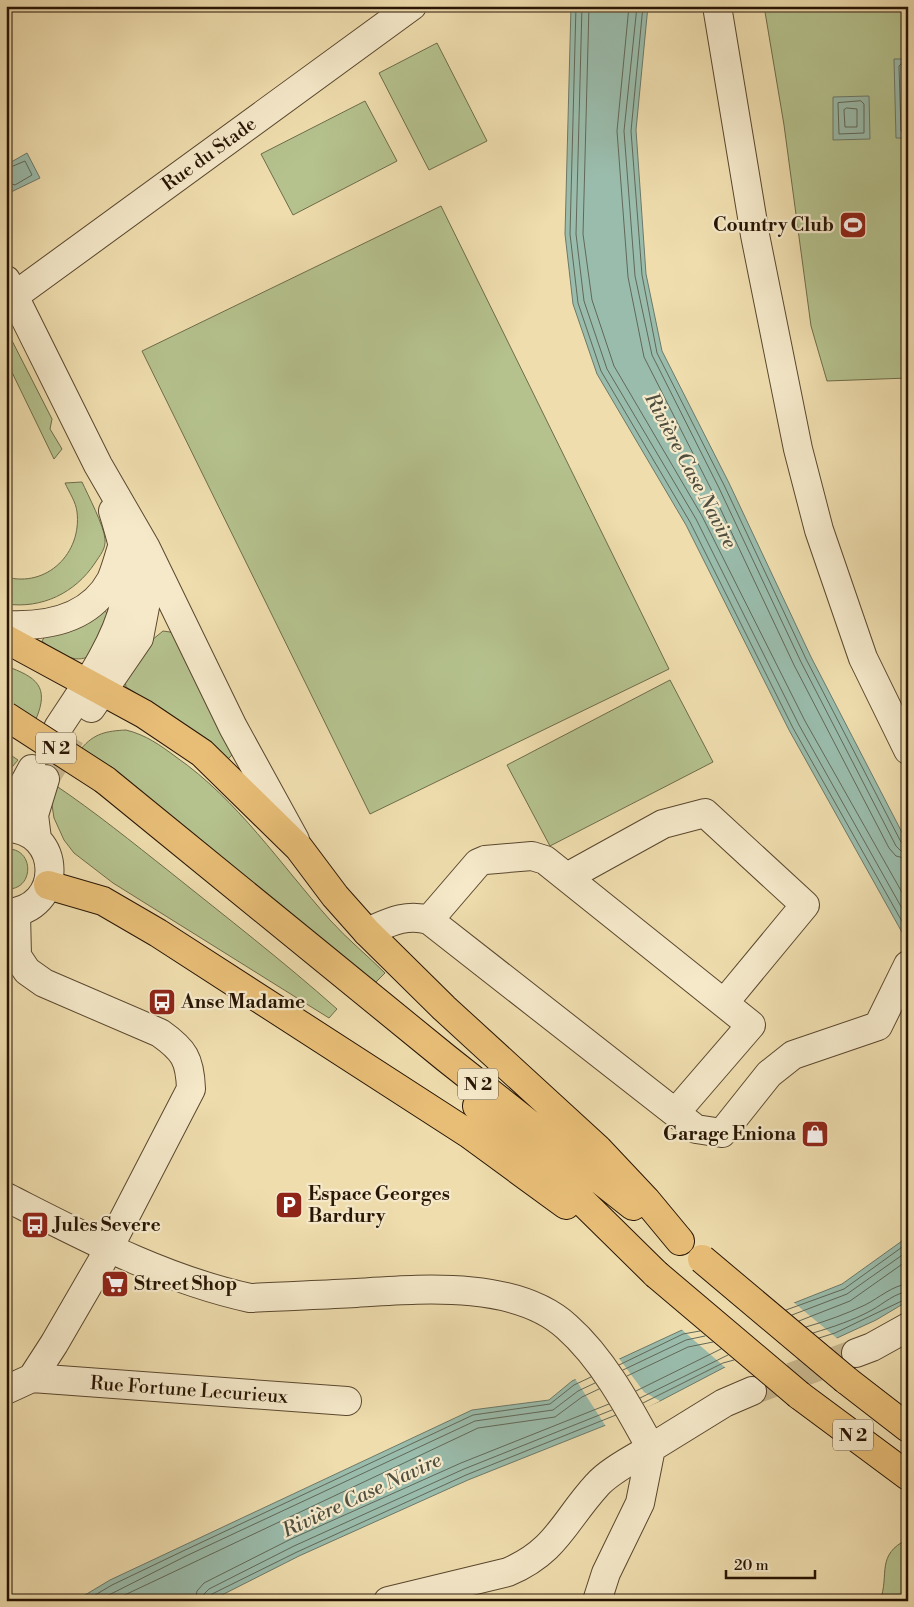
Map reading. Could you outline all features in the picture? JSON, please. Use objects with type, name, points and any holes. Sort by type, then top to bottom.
[{"type":"main road","points":[[6,639],[144,714],[202,753],[299,848],[335,896],[367,932],[444,1008],[598,1149],[646,1200],[680,1241]]},
{"type":"main road","name":"N 2","points":[[6,716],[101,788],[680,1241],[846,1380],[908,1428]]},
{"type":"main road","name":"N 2","points":[[6,736],[101,788],[141,828],[536,1156],[656,1274],[799,1395],[908,1476]]},
{"type":"main road","points":[[48,885],[103,901],[158,933],[342,1050],[470,1134],[656,1274]]},
{"type":"street","name":"Rue du Stade","points":[[9,292],[412,6]]},
{"type":"street","points":[[717,6],[756,235],[798,450],[819,530],[863,658],[908,750]]},
{"type":"street","points":[[9,292],[98,465],[135,546],[184,624],[233,727],[299,848]]},
{"type":"street","points":[[6,625],[42,624],[64,619],[84,610],[97,600],[135,546]]},
{"type":"street","points":[[135,546],[148,591],[139,638]]},
{"type":"street","points":[[94,688],[126,601],[127,574],[135,546]]},
{"type":"street","points":[[64,732],[94,688],[150,627],[158,623],[184,624]]},
{"type":"street","points":[[6,817],[39,774],[34,814],[37,840]]},
{"type":"street","points":[[567,877],[663,824],[706,813],[805,906],[724,1003]]},
{"type":"street","points":[[6,828],[26,832],[37,840],[44,849],[49,861],[48,885],[41,898],[30,907],[11,913],[17,956],[27,971],[44,983],[160,1033],[175,1044],[185,1055],[190,1070],[191,1089],[108,1248],[54,1344],[32,1378],[6,1390]]},
{"type":"street","points":[[429,920],[473,867],[485,860],[539,857],[567,877],[751,1025],[676,1112]]},
{"type":"street","points":[[367,932],[405,917],[418,916],[429,920],[696,1129],[722,1133],[769,1074],[793,1056],[878,1026],[908,965]]},
{"type":"street","points":[[6,1198],[108,1248],[199,1286],[250,1298],[430,1289],[471,1290],[507,1298],[546,1312],[566,1326],[588,1347],[632,1413],[651,1448],[640,1503],[606,1572],[598,1601]]},
{"type":"street","points":[[856,1353],[872,1347],[908,1327]]},
{"type":"street","name":"Rue Fortune Lecurieux","points":[[32,1378],[347,1402]]},
{"type":"street","points":[[388,1601],[508,1572],[524,1565],[540,1555],[598,1483],[724,1404],[752,1391]]},
{"type":"green space","name":"Country Club","points":[[764,6],[908,6],[908,378],[827,381],[811,326],[784,125]]},
{"type":"green space","points":[[437,43],[487,141],[429,170],[379,73]]},
{"type":"green space","points":[[365,101],[397,161],[293,215],[261,154]]},
{"type":"green space","points":[[441,206],[669,669],[370,814],[142,351]]},
{"type":"green space","points":[[6,329],[52,419],[50,429],[62,449],[54,459],[6,360]]},
{"type":"green space","points":[[82,482],[104,533],[105,546],[101,555],[78,583],[56,597],[32,604],[6,604],[6,577],[21,579],[35,577],[48,572],[59,564],[68,553],[74,541],[77,527],[77,512],[65,483]]},
{"type":"green space","points":[[105,610],[108,616],[87,657],[76,659],[70,657],[57,652],[42,641],[45,636]]},
{"type":"green space","points":[[163,631],[170,632],[177,637],[233,754],[228,759],[204,739],[126,687],[125,680],[152,640]]},
{"type":"green space","points":[[6,666],[25,674],[38,684],[41,698],[36,719],[6,700]]},
{"type":"green space","points":[[670,680],[713,762],[550,846],[507,765]]},
{"type":"green space","points":[[126,730],[164,748],[219,793],[258,834],[330,920],[385,973],[373,985],[81,749],[96,736],[113,731]]},
{"type":"green space","points":[[6,752],[18,760],[6,774]]},
{"type":"green space","points":[[55,785],[99,816],[170,872],[275,956],[337,1009],[329,1018],[113,883],[74,853],[64,840],[54,818],[52,805]]},
{"type":"green space","points":[[6,849],[16,850],[26,861],[28,869],[26,877],[16,888],[6,889]]},
{"type":"green space","points":[[908,1539],[908,1601],[880,1601],[887,1559],[898,1545]]},
{"type":"water","name":"Rivière Case Navire","points":[[571,6],[648,6],[636,130],[646,274],[662,351],[729,483],[811,657],[908,844],[908,943],[789,730],[686,525],[597,374],[573,304],[565,234]]},
{"type":"water","points":[[894,59],[908,59],[908,138],[896,138]]},
{"type":"water","points":[[869,96],[870,139],[833,140],[833,97]]},
{"type":"water","points":[[27,153],[40,178],[11,192],[6,184],[6,165]]},
{"type":"water","name":"Rivière Case Navire","points":[[908,1223],[908,1301],[876,1320],[837,1338],[725,1367],[660,1401],[606,1425],[468,1480],[299,1556],[210,1601],[75,1601],[110,1580],[472,1410],[549,1400],[572,1381],[682,1330],[794,1303],[842,1284],[902,1241]]},
{"type":"pier","points":[[792,1301],[839,1340],[727,1369],[680,1328]]},
{"type":"pier","points":[[618,1357],[644,1392],[660,1401],[607,1428],[574,1377]]},
{"type":"tunnel","points":[[45,779],[71,736]]},
{"type":"tunnel","points":[[752,1391],[856,1353]]},
{"type":"place","name":"Country Club","points":[[853,225]]},
{"type":"place","name":"Anse Madame","points":[[162,1002]]},
{"type":"place","name":"Garage Eniona","points":[[815,1134]]},
{"type":"place","name":"Espace Georges Bardury","points":[[289,1205]]},
{"type":"place","name":"Jules Severe","points":[[35,1225]]},
{"type":"place","name":"Street Shop","points":[[115,1284]]}]
